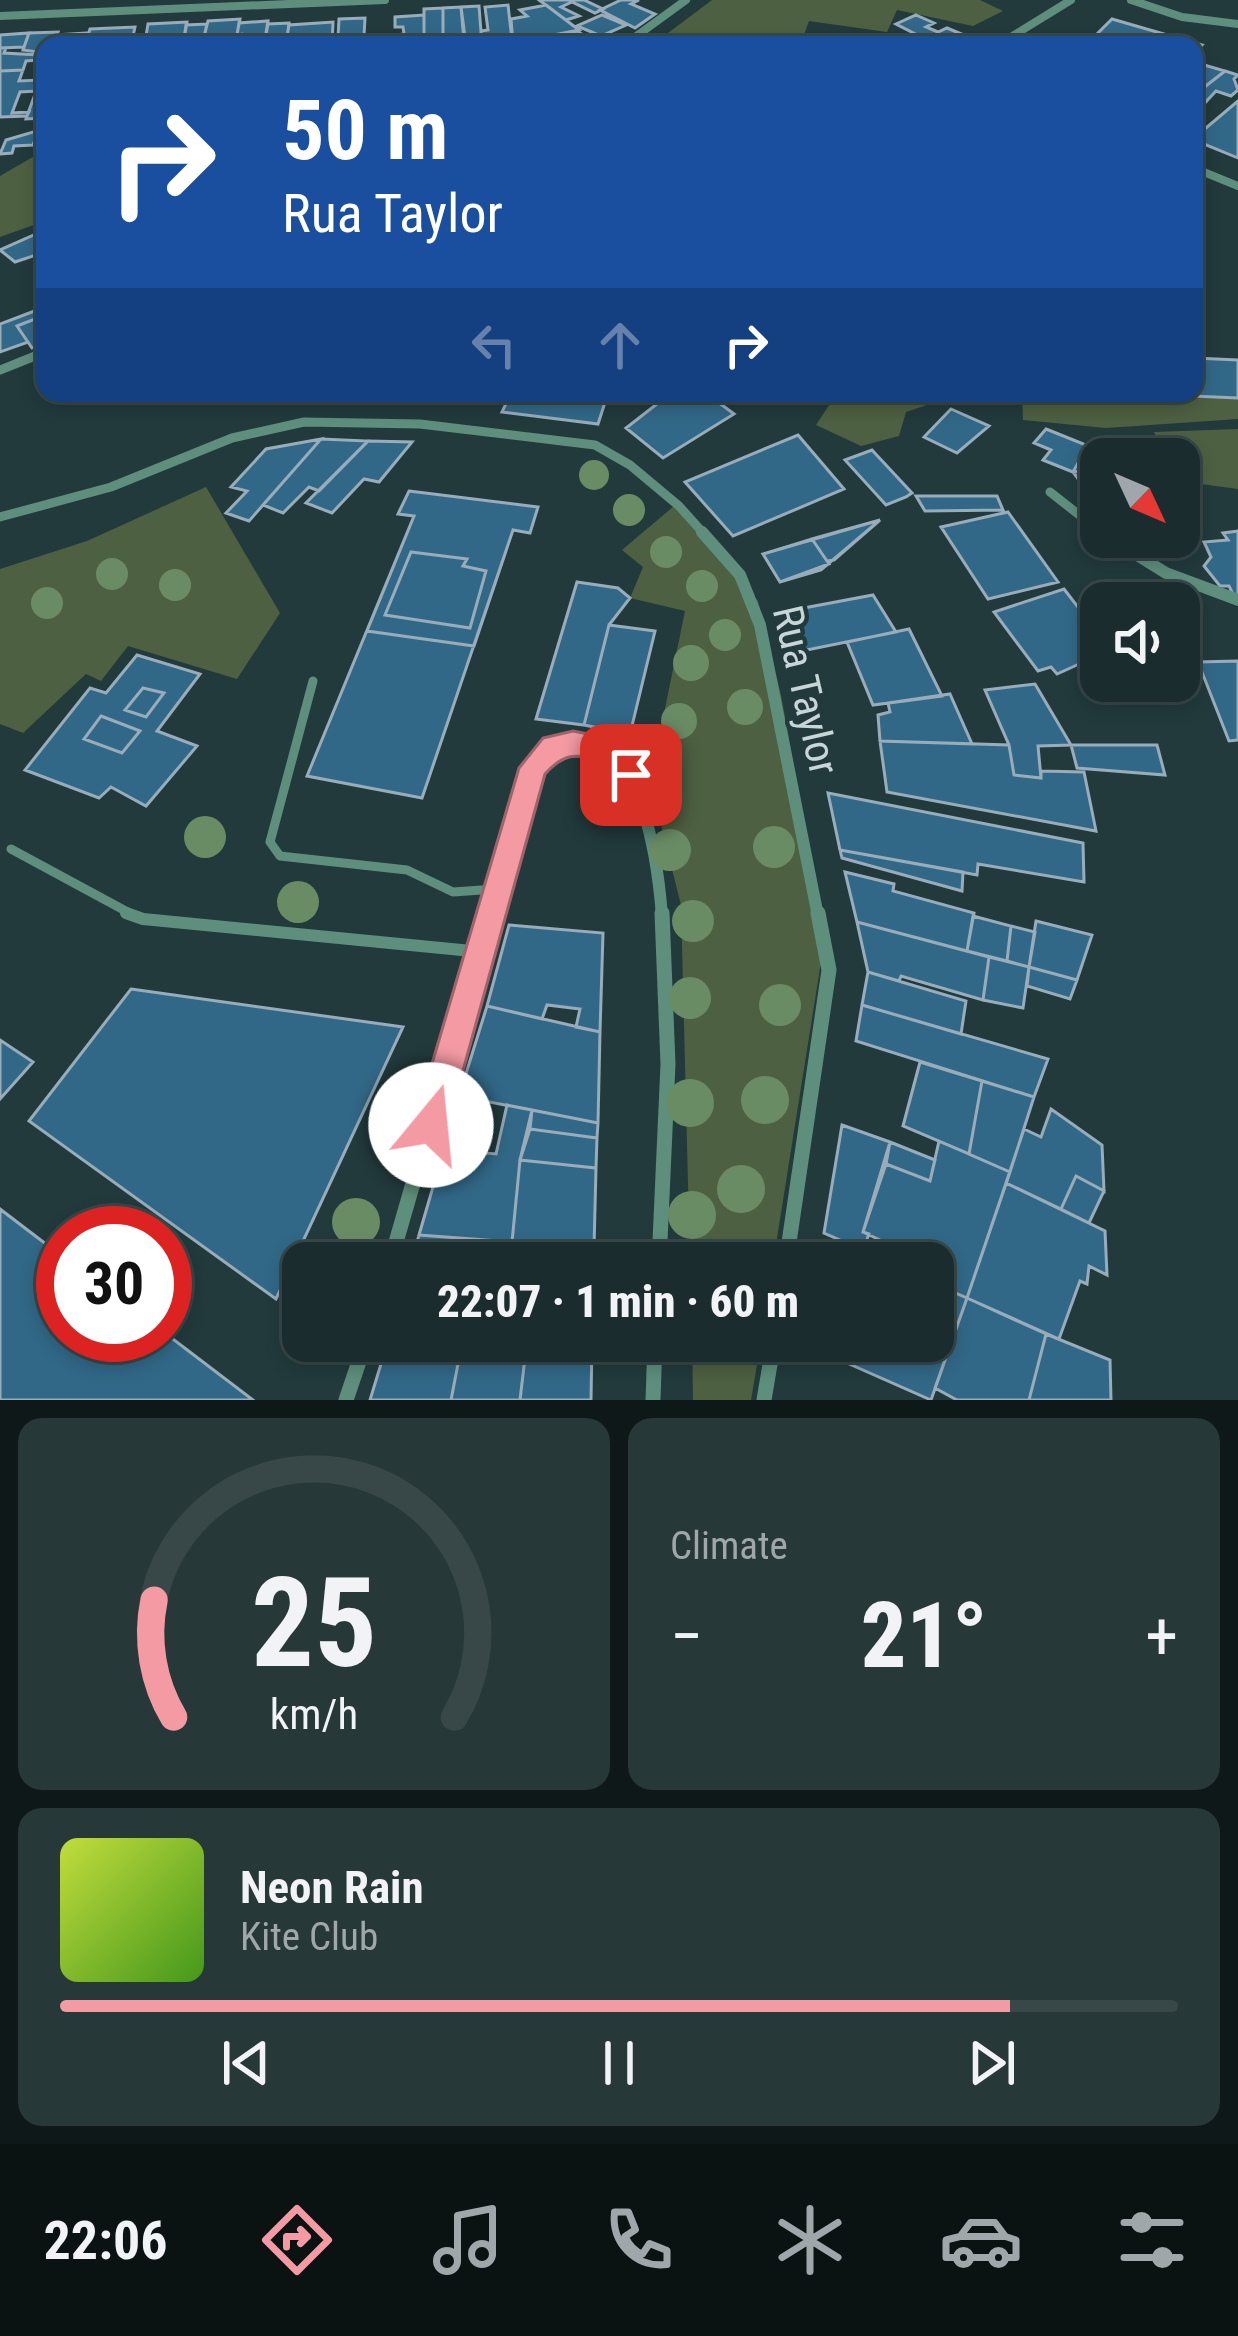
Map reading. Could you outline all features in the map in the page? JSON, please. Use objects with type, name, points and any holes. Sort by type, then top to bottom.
[{"type":"street","points":[[0,16],[385,0]]},
{"type":"street","points":[[636,36],[686,0]]},
{"type":"street","points":[[1013,36],[1071,0]]},
{"type":"street","points":[[1131,0],[1182,17],[1238,24]]},
{"type":"street","points":[[1203,172],[1238,186]]},
{"type":"street","points":[[0,370],[36,356]]},
{"type":"street","name":"Rua Taylor","points":[[0,518],[111,487],[271,427],[349,421],[595,445],[630,465],[680,506],[740,574],[760,625],[829,970],[789,1242]]},
{"type":"street","points":[[1050,492],[1080,515]]},
{"type":"street","points":[[1142,558],[1166,573],[1238,600]]},
{"type":"street","points":[[396,1242],[533,768],[543,754],[573,742],[610,748],[631,775],[660,870],[667,1083],[660,1242]]},
{"type":"street","points":[[346,1400],[359,1362]]},
{"type":"street","points":[[653,1400],[655,1362]]},
{"type":"street","points":[[764,1400],[770,1362]]},
{"type":"lane","points":[[314,682],[271,842],[274,850],[280,856],[406,870],[453,892],[496,889]]},
{"type":"lane","points":[[11,849],[122,912],[143,919],[482,952]]},
{"type":"green space","points":[[712,0],[980,0],[1003,11],[973,26],[897,10],[887,32],[809,21],[803,36],[664,36]]},
{"type":"green space","points":[[36,155],[36,224],[0,237],[0,176]]},
{"type":"green space","points":[[1203,396],[1238,396],[1238,419],[1106,428],[1023,420],[1022,402],[1203,402]]},
{"type":"green space","points":[[831,402],[936,402],[906,412],[899,436],[861,446],[816,425]]},
{"type":"green space","points":[[1238,429],[1238,489],[1200,484],[1200,438],[1156,438],[1154,432]]},
{"type":"green space","points":[[206,487],[280,613],[237,679],[128,646],[101,681],[86,674],[23,733],[0,724],[0,569],[87,541]]},
{"type":"green space","points":[[674,506],[758,601],[781,695],[825,937],[776,1242],[689,1242],[681,905],[637,729],[661,728],[685,611],[630,598],[643,567],[622,550]]},
{"type":"green space","points":[[692,1362],[757,1362],[751,1400],[693,1400]]},
{"type":"building","points":[[539,0],[584,0],[603,9],[595,13],[572,2],[561,7],[579,16],[566,20]]},
{"type":"building","points":[[621,0],[639,0],[631,4],[655,14],[635,28],[600,10]]},
{"type":"building","points":[[508,5],[512,36],[481,36],[481,31],[488,30],[485,7]]},
{"type":"building","points":[[546,5],[579,30],[512,36],[511,19],[527,16],[520,10]]},
{"type":"building","points":[[479,6],[481,36],[465,36],[461,7]]},
{"type":"building","points":[[461,7],[464,36],[443,36],[443,8]]},
{"type":"building","points":[[443,8],[443,36],[424,36],[424,9]]},
{"type":"building","points":[[424,15],[424,36],[395,36],[404,34],[403,27],[395,27],[395,17]]},
{"type":"building","points":[[602,15],[626,25],[601,36],[577,26]]},
{"type":"building","points":[[916,15],[934,23],[926,27],[938,32],[947,28],[964,35],[919,36],[896,24]]},
{"type":"building","points":[[365,18],[364,36],[338,36],[339,19]]},
{"type":"building","points":[[240,19],[237,36],[204,36],[208,21]]},
{"type":"building","points":[[1112,19],[1171,36],[1104,36],[1097,34]]},
{"type":"building","points":[[268,21],[266,36],[238,36],[243,34],[237,35],[239,23]]},
{"type":"building","points":[[187,22],[185,36],[146,36],[148,24]]},
{"type":"building","points":[[333,22],[332,36],[287,36],[289,25]]},
{"type":"building","points":[[289,23],[287,36],[266,36],[268,24]]},
{"type":"building","points":[[207,24],[204,36],[184,36],[186,25]]},
{"type":"building","points":[[135,27],[133,36],[88,36],[90,29]]},
{"type":"building","points":[[58,32],[56,36],[36,36],[36,52],[23,50],[29,33]]},
{"type":"building","points":[[29,33],[24,47],[0,48],[0,35]]},
{"type":"building","points":[[0,48],[6,48],[4,53],[36,55],[23,70],[0,71]]},
{"type":"building","points":[[1203,65],[1225,71],[1203,88]]},
{"type":"building","points":[[23,70],[19,81],[36,80],[36,91],[20,92],[12,113],[29,112],[27,116],[0,117],[0,71]]},
{"type":"building","points":[[1225,71],[1238,75],[1234,79],[1238,90],[1231,96],[1216,91],[1203,105],[1203,88]]},
{"type":"building","points":[[36,92],[36,118],[27,116]]},
{"type":"building","points":[[1238,101],[1238,158],[1203,144],[1203,130]]},
{"type":"building","points":[[36,134],[33,145],[14,146],[12,153],[0,154],[6,140]]},
{"type":"building","points":[[36,234],[36,255],[15,262],[0,250]]},
{"type":"building","points":[[36,310],[36,346],[28,342],[0,352],[0,324]]},
{"type":"building","points":[[36,310],[36,346],[28,342],[0,352],[0,324]]},
{"type":"building","points":[[36,319],[36,346],[32,348],[17,326]]},
{"type":"building","points":[[1203,358],[1238,360],[1238,398],[1203,396]]},
{"type":"building","points":[[507,402],[605,402],[598,424],[502,412]]},
{"type":"building","points":[[659,402],[718,402],[734,414],[663,458],[626,428]]},
{"type":"building","points":[[951,409],[989,426],[957,453],[924,437]]},
{"type":"building","points":[[1046,429],[1080,443],[1080,465],[1073,472],[1043,460],[1051,450],[1034,443]]},
{"type":"building","points":[[798,435],[844,489],[733,536],[685,482]]},
{"type":"building","points":[[321,439],[368,441],[319,491],[309,487],[283,513],[263,505]]},
{"type":"building","points":[[321,439],[249,521],[226,513],[247,491],[231,487],[266,449]]},
{"type":"building","points":[[368,441],[412,442],[379,482],[364,479],[332,513],[306,503]]},
{"type":"building","points":[[872,450],[912,493],[886,505],[845,460]]},
{"type":"building","points":[[409,491],[538,507],[530,533],[513,530],[422,798],[307,776],[414,516],[398,514]]},
{"type":"building","points":[[409,491],[538,507],[530,533],[513,530],[474,646],[367,631],[414,516],[398,514]]},
{"type":"building","points":[[916,496],[997,496],[1003,510],[925,511]]},
{"type":"building","points":[[1008,512],[1058,582],[988,599],[941,527]]},
{"type":"building","points":[[880,520],[834,560],[827,561],[812,539]]},
{"type":"building","points":[[880,520],[821,570],[780,582],[763,554]]},
{"type":"building","points":[[1238,531],[1235,598],[1229,586],[1220,586],[1204,566],[1211,557],[1204,542],[1228,540],[1223,533]]},
{"type":"building","points":[[812,539],[829,564],[780,582],[763,554]]},
{"type":"building","points":[[411,552],[467,559],[463,566],[486,571],[470,628],[385,615]]},
{"type":"building","points":[[577,582],[618,588],[630,598],[609,625],[584,725],[536,719]]},
{"type":"building","points":[[1064,589],[1080,610],[1080,664],[1057,674],[1051,667],[1038,671],[994,612]]},
{"type":"building","points":[[873,595],[896,632],[797,652],[788,611]]},
{"type":"building","points":[[609,625],[655,631],[630,734],[584,725]]},
{"type":"building","points":[[909,629],[942,696],[873,705],[847,642]]},
{"type":"building","points":[[137,655],[200,674],[157,731],[197,746],[146,806],[111,787],[99,798],[25,770],[90,688],[106,693]]},
{"type":"building","points":[[1238,661],[1238,740],[1229,741],[1200,662]]},
{"type":"building","points":[[1035,684],[1071,745],[1038,746],[1041,778],[1014,775],[1009,745],[985,690]]},
{"type":"building","points":[[143,688],[164,693],[146,717],[125,710]]},
{"type":"building","points":[[950,694],[972,744],[880,741],[878,715],[890,712],[888,703]]},
{"type":"building","points":[[101,716],[140,731],[122,753],[84,739]]},
{"type":"building","points":[[880,741],[1009,745],[1014,775],[1041,778],[1041,771],[1084,772],[1096,831],[887,792]]},
{"type":"building","points":[[1071,745],[1157,745],[1165,775],[1077,768]]},
{"type":"building","points":[[828,793],[1083,843],[1084,882],[978,864],[977,875],[840,850]]},
{"type":"building","points":[[840,850],[963,872],[962,891],[842,858]]},
{"type":"building","points":[[845,872],[974,913],[967,951],[857,922]]},
{"type":"building","points":[[973,916],[1011,926],[1007,961],[967,951]]},
{"type":"building","points":[[1036,921],[1092,935],[1077,980],[1029,967]]},
{"type":"building","points":[[857,922],[989,957],[983,1000],[901,976],[899,981],[868,972]]},
{"type":"building","points":[[509,925],[603,933],[600,1032],[576,1027],[580,1009],[547,1005],[542,1019],[487,1006]]},
{"type":"building","points":[[1011,926],[1035,932],[1029,967],[1007,961]]},
{"type":"building","points":[[989,957],[1029,967],[1023,1008],[983,1000]]},
{"type":"building","points":[[1029,967],[1077,980],[1070,999],[1027,986]]},
{"type":"building","points":[[868,972],[966,1001],[961,1034],[862,1005]]},
{"type":"building","points":[[131,989],[403,1027],[303,1242],[282,1242],[282,1286],[276,1299],[192,1238],[192,1206],[147,1206],[29,1121]]},
{"type":"building","points":[[862,1005],[1048,1059],[1034,1097],[856,1041]]},
{"type":"building","points":[[487,1006],[600,1032],[598,1123],[459,1096]]},
{"type":"building","points":[[0,1040],[33,1062],[0,1099]]},
{"type":"building","points":[[920,1062],[982,1081],[969,1154],[903,1126]]},
{"type":"building","points":[[982,1081],[1034,1097],[1010,1172],[969,1154]]},
{"type":"building","points":[[507,1105],[532,1110],[520,1160],[512,1242],[419,1235],[444,1149],[496,1154]]},
{"type":"building","points":[[1051,1109],[1102,1145],[1104,1191],[1076,1176],[1061,1209],[1006,1183],[1024,1129],[1041,1137]]},
{"type":"building","points":[[532,1110],[598,1123],[597,1138],[530,1129]]},
{"type":"building","points":[[842,1125],[890,1142],[863,1232],[869,1234],[866,1242],[845,1242],[824,1233]]},
{"type":"building","points":[[530,1129],[597,1138],[596,1168],[520,1160]]},
{"type":"building","points":[[939,1141],[1010,1172],[967,1298],[954,1292],[954,1242],[884,1242],[863,1232],[886,1164],[930,1181]]},
{"type":"building","points":[[890,1142],[935,1160],[930,1181],[886,1164]]},
{"type":"building","points":[[520,1160],[596,1168],[594,1242],[512,1242]]},
{"type":"building","points":[[1076,1176],[1104,1191],[1089,1223],[1061,1209]]},
{"type":"building","points":[[1006,1183],[1105,1231],[1107,1275],[1089,1266],[1087,1284],[1080,1281],[1059,1339],[967,1298]]},
{"type":"building","points":[[0,1209],[36,1236],[36,1362],[192,1362],[192,1354],[253,1400],[0,1400]]},
{"type":"building","points":[[419,1235],[511,1242],[417,1242]]},
{"type":"building","points":[[954,1292],[967,1298],[954,1335]]},
{"type":"building","points":[[967,1298],[1046,1334],[1029,1400],[957,1400],[935,1388],[944,1362],[954,1362],[954,1335]]},
{"type":"building","points":[[1046,1334],[1110,1360],[1111,1400],[1029,1400]]},
{"type":"building","points":[[382,1362],[458,1364],[451,1400],[370,1400]]},
{"type":"building","points":[[445,1362],[525,1362],[520,1400],[451,1400],[458,1364]]},
{"type":"building","points":[[525,1362],[592,1362],[591,1400],[520,1400]]},
{"type":"building","points":[[845,1362],[944,1362],[931,1400]]},
{"type":"route","points":[[431,1125],[533,768],[553,746],[573,742],[610,748],[631,775]]}]
